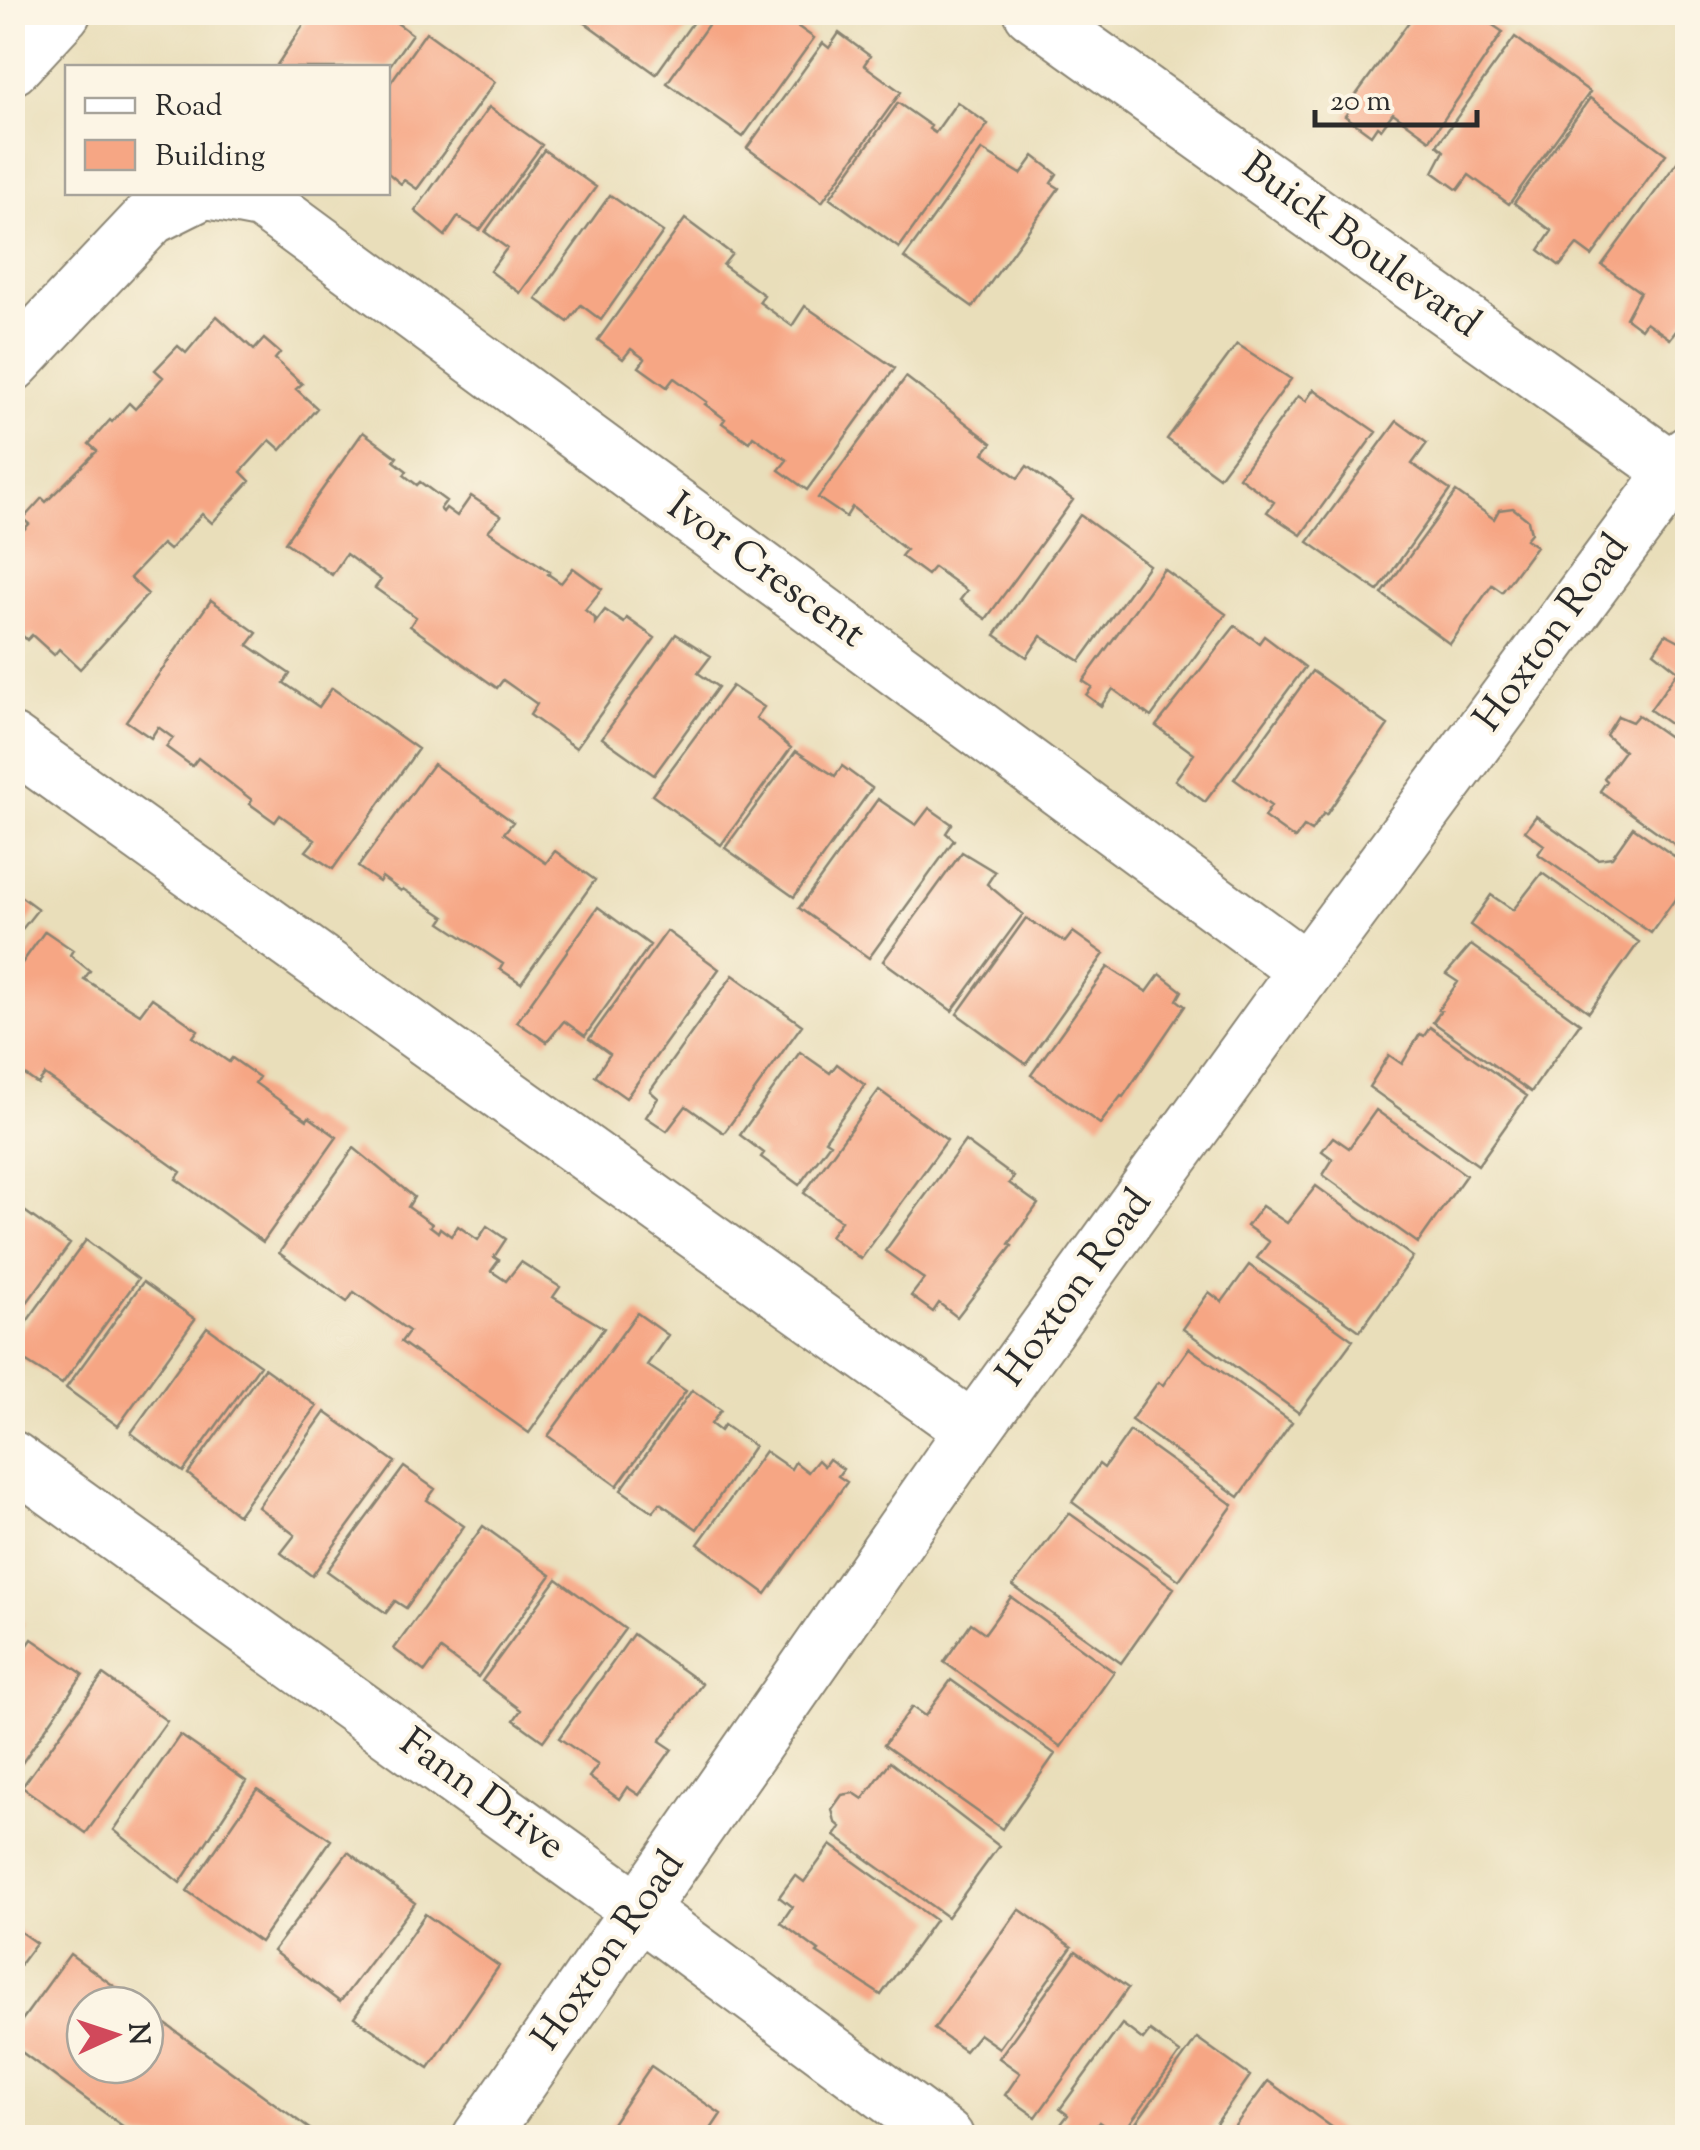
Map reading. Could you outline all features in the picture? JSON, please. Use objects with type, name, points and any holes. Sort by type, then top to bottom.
[{"type":"street","points":[[12,68],[63,12]]},
{"type":"street","name":"Buick Boulevard","points":[[1032,12],[1683,469]]},
{"type":"street","points":[[12,364],[151,217],[195,195]]},
{"type":"street","name":"Ivor Crescent","points":[[231,195],[262,201],[1306,970]]},
{"type":"street","name":"Hoxton Road","points":[[480,2136],[974,1430],[1306,970],[1683,469]]},
{"type":"street","points":[[12,742],[974,1430]]},
{"type":"street","name":"Fann Drive","points":[[12,1459],[640,1911],[946,2138]]},
{"type":"building","points":[[312,12],[382,12],[412,34],[390,65],[277,65]]},
{"type":"building","points":[[581,12],[700,12],[656,74],[577,17]]},
{"type":"building","points":[[717,12],[777,12],[775,16],[780,14],[814,38],[743,137],[667,83]]},
{"type":"building","points":[[1416,12],[1480,12],[1478,15],[1503,32],[1430,140],[1393,113],[1371,135],[1345,116],[1351,108],[1348,106]]},
{"type":"building","points":[[426,32],[495,82],[417,189],[404,180],[401,184],[390,175],[390,83]]},
{"type":"building","points":[[839,33],[870,56],[864,65],[901,92],[822,202],[747,148],[823,43],[829,48]]},
{"type":"building","points":[[1515,37],[1590,92],[1509,204],[1469,175],[1458,190],[1433,172],[1444,151],[1437,145]]},
{"type":"building","points":[[1590,98],[1666,154],[1592,256],[1577,245],[1560,266],[1539,250],[1552,231],[1514,203]]},
{"type":"building","points":[[957,102],[988,124],[899,248],[830,198],[898,103],[935,133]]},
{"type":"building","points":[[489,107],[542,145],[480,230],[458,217],[445,236],[415,211]]},
{"type":"building","points":[[544,150],[596,187],[520,293],[490,271],[507,248],[485,232]]},
{"type":"building","points":[[982,150],[1021,174],[1034,156],[1057,174],[1051,183],[1059,188],[973,307],[904,258]]},
{"type":"building","points":[[1683,154],[1688,158],[1688,315],[1670,339],[1646,322],[1641,329],[1626,318],[1640,292],[1602,265]]},
{"type":"building","points":[[610,195],[663,232],[601,320],[581,305],[568,322],[536,299]]},
{"type":"building","points":[[685,219],[732,254],[723,265],[764,295],[759,302],[792,326],[805,306],[895,368],[807,490],[779,470],[787,460],[753,436],[749,442],[722,423],[725,419],[707,402],[674,378],[667,387],[639,367],[645,359],[631,349],[623,359],[598,340]]},
{"type":"building","points":[[217,316],[254,350],[264,339],[280,353],[275,359],[302,384],[296,389],[317,408],[281,450],[270,440],[241,472],[250,481],[212,523],[202,514],[169,550],[162,544],[130,578],[148,594],[80,669],[59,649],[54,655],[32,635],[27,640],[12,626],[12,614],[16,611],[12,608],[12,542],[29,524],[23,519],[42,498],[46,502],[97,451],[89,444],[110,420],[129,403],[135,409],[163,377],[155,370],[178,346],[186,353]]},
{"type":"building","points":[[1237,344],[1291,379],[1219,477],[1167,439]]},
{"type":"building","points":[[906,377],[992,443],[984,453],[1018,478],[1027,466],[1073,500],[986,619],[960,600],[967,591],[934,567],[927,575],[901,556],[906,550],[852,507],[846,517],[818,498]]},
{"type":"building","points":[[1314,389],[1376,432],[1301,535],[1267,512],[1274,502],[1239,477],[1298,396],[1306,401]]},
{"type":"building","points":[[1397,421],[1427,443],[1412,464],[1450,490],[1378,591],[1308,542]]},
{"type":"building","points":[[363,432],[397,457],[394,461],[407,471],[404,475],[446,501],[440,509],[443,512],[446,508],[457,516],[471,496],[501,516],[488,531],[548,574],[561,583],[573,568],[602,589],[585,610],[595,618],[595,623],[605,610],[624,623],[627,618],[655,638],[576,748],[530,715],[537,704],[503,680],[497,688],[410,626],[416,617],[375,588],[381,580],[346,554],[332,575],[285,542]]},
{"type":"building","points":[[1456,492],[1494,519],[1499,510],[1513,508],[1528,520],[1531,533],[1526,539],[1536,546],[1502,592],[1492,585],[1450,644],[1382,594]]},
{"type":"building","points":[[1080,515],[1149,565],[1080,661],[1041,636],[1027,657],[995,635]]},
{"type":"building","points":[[1164,569],[1226,614],[1151,717],[1113,689],[1101,706],[1086,695],[1092,687],[1083,681]]},
{"type":"building","points":[[211,600],[257,633],[248,645],[290,674],[284,683],[319,707],[332,688],[418,749],[333,869],[306,851],[315,840],[280,815],[275,822],[198,758],[192,766],[166,747],[173,738],[158,727],[151,738],[126,721]]},
{"type":"building","points":[[1235,626],[1259,643],[1264,636],[1305,667],[1205,802],[1175,780],[1194,754],[1156,726]]},
{"type":"building","points":[[676,634],[711,656],[698,673],[718,687],[654,775],[602,738]]},
{"type":"building","points":[[1666,634],[1685,644],[1688,640],[1688,737],[1650,710],[1678,671],[1654,652]]},
{"type":"building","points":[[1312,671],[1388,725],[1326,815],[1311,831],[1304,827],[1295,839],[1264,817],[1271,806],[1234,779]]},
{"type":"building","points":[[732,686],[764,707],[756,718],[791,748],[721,845],[652,795]]},
{"type":"building","points":[[1638,715],[1688,750],[1688,854],[1600,791],[1607,781],[1604,778],[1624,751],[1606,735],[1618,716],[1632,722]]},
{"type":"building","points":[[796,751],[835,776],[842,766],[872,788],[794,897],[725,848]]},
{"type":"building","points":[[433,764],[513,822],[504,833],[546,863],[555,851],[595,880],[521,983],[500,969],[503,964],[441,923],[445,917],[403,889],[382,877],[379,882],[358,867]]},
{"type":"building","points":[[878,799],[916,825],[929,808],[952,824],[946,833],[954,840],[869,958],[799,908]]},
{"type":"building","points":[[1536,816],[1597,859],[1612,857],[1633,827],[1688,866],[1688,881],[1651,933],[1538,854],[1544,845],[1525,831]]},
{"type":"building","points":[[962,852],[995,872],[987,884],[1023,914],[952,1011],[883,961]]},
{"type":"building","points":[[1542,873],[1639,942],[1589,1012],[1470,925],[1491,895],[1513,910]]},
{"type":"building","points":[[12,890],[38,909],[12,942]]},
{"type":"building","points":[[598,907],[650,945],[585,1036],[564,1021],[547,1042],[517,1022]]},
{"type":"building","points":[[1026,918],[1065,942],[1073,932],[1104,954],[1026,1064],[957,1014]]},
{"type":"building","points":[[45,931],[73,950],[70,955],[90,971],[84,979],[140,1014],[152,998],[198,1030],[193,1037],[229,1062],[232,1058],[259,1077],[255,1083],[337,1137],[263,1242],[176,1179],[181,1172],[45,1075],[38,1084],[12,1066],[12,977]]},
{"type":"building","points":[[667,931],[719,969],[626,1098],[595,1076],[610,1054],[589,1039]]},
{"type":"building","points":[[1471,945],[1580,1023],[1531,1092],[1433,1022],[1458,982],[1446,974]]},
{"type":"building","points":[[1108,967],[1147,992],[1160,974],[1182,991],[1177,1000],[1185,1006],[1100,1124],[1031,1075]]},
{"type":"building","points":[[733,975],[802,1025],[724,1133],[686,1106],[667,1131],[646,1117],[658,1098],[650,1091]]},
{"type":"building","points":[[1430,1027],[1527,1096],[1478,1165],[1369,1087],[1389,1055],[1402,1064],[1420,1034],[1424,1036]]},
{"type":"building","points":[[800,1052],[830,1073],[837,1064],[865,1085],[825,1140],[830,1143],[799,1185],[761,1157],[764,1153],[740,1135]]},
{"type":"building","points":[[879,1090],[947,1140],[861,1259],[830,1236],[841,1221],[804,1193]]},
{"type":"building","points":[[1376,1110],[1466,1175],[1418,1243],[1323,1175],[1333,1159],[1322,1151],[1333,1137],[1349,1148]]},
{"type":"building","points":[[965,1141],[1014,1177],[1009,1183],[1038,1204],[1009,1244],[1012,1246],[957,1317],[939,1303],[933,1312],[911,1296],[924,1279],[885,1251]]},
{"type":"building","points":[[354,1148],[414,1197],[408,1207],[438,1232],[440,1228],[451,1236],[458,1226],[478,1240],[487,1226],[506,1239],[494,1257],[499,1260],[491,1271],[506,1281],[521,1262],[560,1287],[553,1297],[604,1328],[529,1433],[401,1342],[409,1331],[354,1292],[347,1302],[279,1253]]},
{"type":"building","points":[[1316,1186],[1413,1257],[1360,1331],[1257,1258],[1269,1242],[1247,1226],[1262,1206],[1287,1223]]},
{"type":"building","points":[[12,1202],[70,1244],[12,1323]]},
{"type":"building","points":[[86,1240],[138,1279],[62,1384],[12,1353],[12,1342]]},
{"type":"building","points":[[1249,1265],[1353,1340],[1299,1413],[1183,1329],[1209,1292],[1222,1302]]},
{"type":"building","points":[[143,1282],[195,1319],[118,1426],[66,1388]]},
{"type":"building","points":[[637,1313],[668,1335],[647,1365],[686,1391],[617,1486],[548,1436]]},
{"type":"building","points":[[207,1327],[260,1365],[183,1472],[131,1433]]},
{"type":"building","points":[[1189,1348],[1292,1422],[1239,1497],[1131,1420]]},
{"type":"building","points":[[264,1368],[317,1406],[238,1515],[188,1474]]},
{"type":"building","points":[[692,1390],[721,1410],[711,1424],[720,1431],[724,1425],[754,1446],[697,1529],[660,1503],[653,1512],[621,1490]]},
{"type":"building","points":[[325,1412],[395,1462],[312,1576],[281,1553],[295,1535],[258,1507]]},
{"type":"building","points":[[1130,1431],[1233,1505],[1179,1580],[1072,1502],[1099,1464],[1104,1468]]},
{"type":"building","points":[[765,1451],[791,1469],[795,1462],[808,1472],[818,1460],[824,1466],[829,1459],[843,1469],[838,1476],[847,1482],[766,1594],[698,1544]]},
{"type":"building","points":[[404,1467],[435,1489],[427,1500],[464,1526],[406,1608],[395,1601],[386,1613],[327,1571]]},
{"type":"building","points":[[1069,1513],[1174,1588],[1121,1663],[1013,1586]]},
{"type":"building","points":[[483,1526],[551,1575],[478,1677],[441,1650],[425,1672],[394,1649]]},
{"type":"building","points":[[557,1579],[625,1629],[543,1741],[514,1720],[521,1710],[482,1681]]},
{"type":"building","points":[[1011,1597],[1114,1672],[1061,1747],[944,1662],[971,1623],[985,1633]]},
{"type":"building","points":[[12,1616],[24,1623],[12,1643]]},
{"type":"building","points":[[633,1634],[702,1684],[660,1741],[672,1749],[639,1795],[627,1787],[619,1799],[589,1777],[598,1765],[559,1738]]},
{"type":"building","points":[[32,1639],[83,1674],[22,1763],[12,1757],[12,1668]]},
{"type":"building","points":[[103,1675],[167,1721],[86,1833],[22,1787]]},
{"type":"building","points":[[951,1680],[1055,1754],[1002,1829],[884,1745],[912,1707],[925,1716]]},
{"type":"building","points":[[180,1735],[246,1781],[180,1883],[114,1830]]},
{"type":"building","points":[[890,1762],[999,1846],[947,1917],[835,1836],[841,1827],[835,1822],[832,1809],[842,1795],[854,1793],[863,1799]]},
{"type":"building","points":[[257,1789],[331,1840],[260,1942],[187,1891]]},
{"type":"building","points":[[831,1845],[935,1920],[881,1995],[817,1953],[781,1923],[792,1907],[779,1897],[795,1875],[804,1882]]},
{"type":"building","points":[[348,1852],[415,1903],[340,2002],[273,1951]]},
{"type":"building","points":[[1019,1909],[1072,1947],[999,2048],[979,2034],[965,2051],[934,2029]]},
{"type":"building","points":[[425,1914],[499,1966],[429,2068],[354,2017]]},
{"type":"building","points":[[12,1926],[36,1943],[12,1975]]},
{"type":"building","points":[[1076,1951],[1128,1988],[1036,2117],[1005,2095],[1020,2073],[999,2058]]},
{"type":"building","points":[[70,1954],[113,1985],[65,1985],[65,2084],[12,2045],[12,2034]]},
{"type":"building","points":[[165,2024],[322,2138],[139,2138],[67,2085],[165,2085]]},
{"type":"building","points":[[1122,2024],[1143,2040],[1150,2031],[1180,2053],[1120,2137],[1099,2122],[1088,2138],[1071,2138],[1058,2128],[1068,2115],[1060,2109]]},
{"type":"building","points":[[1197,2038],[1250,2076],[1206,2138],[1125,2138]]},
{"type":"building","points":[[651,2066],[721,2114],[705,2138],[602,2138]]},
{"type":"building","points":[[1268,2081],[1347,2138],[1226,2138]]}]
